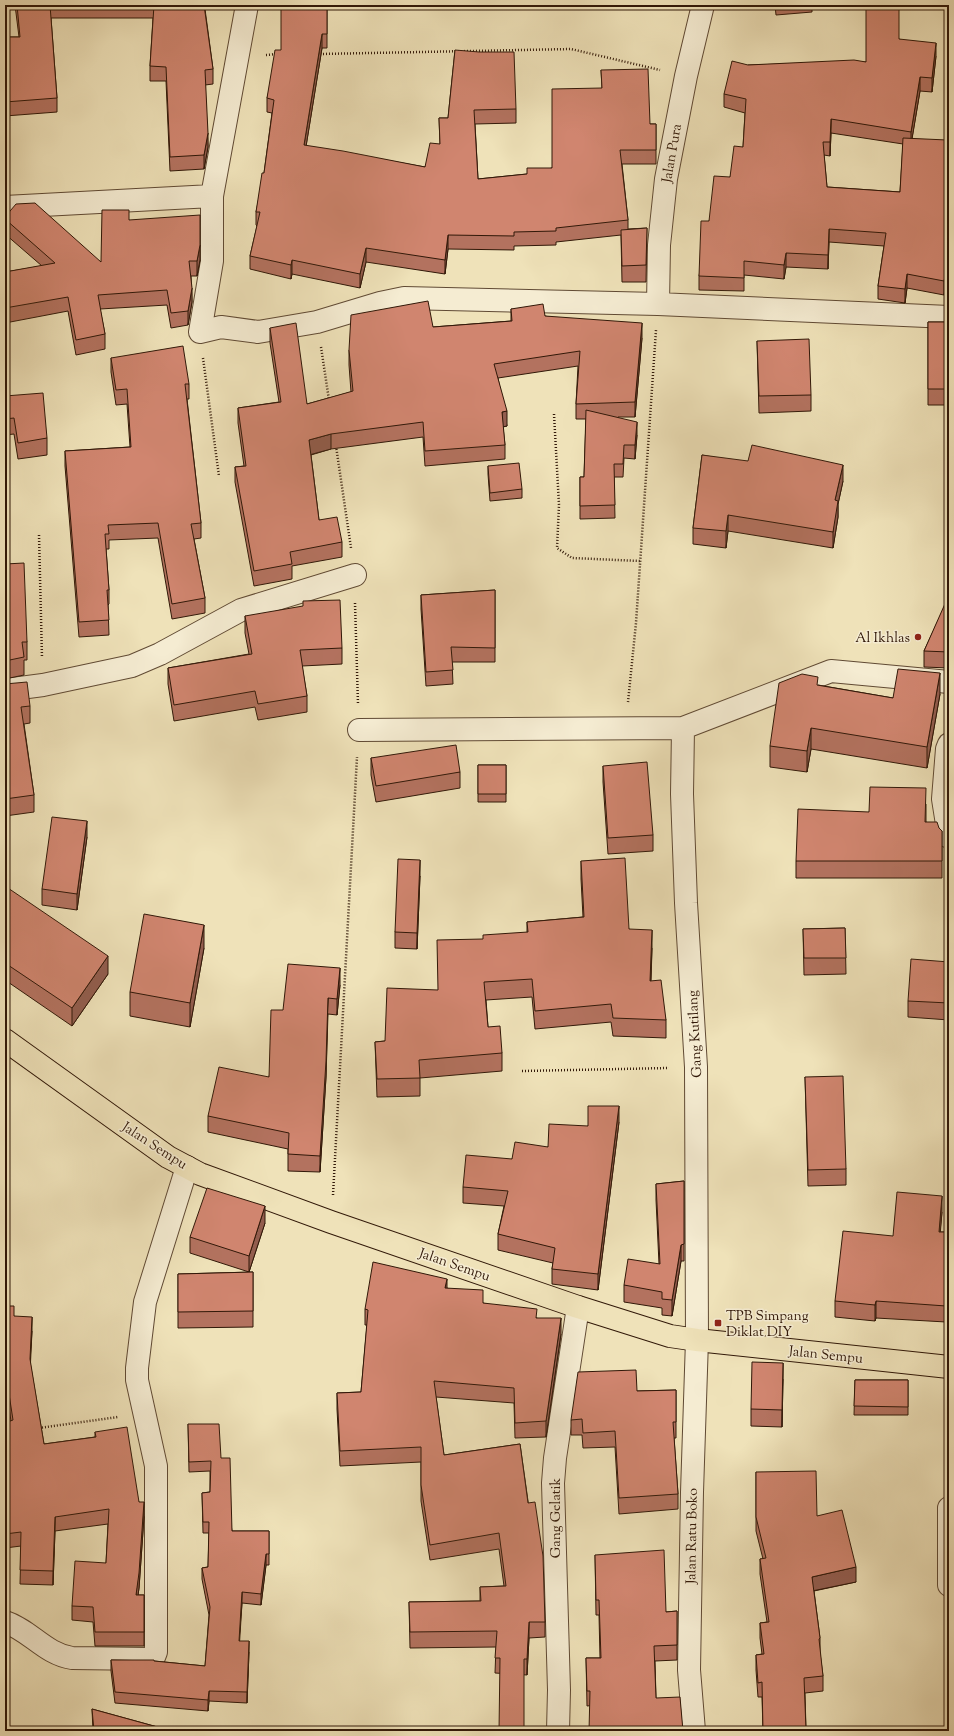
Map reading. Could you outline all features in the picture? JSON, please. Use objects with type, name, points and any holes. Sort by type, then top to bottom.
[{"type":"main road","name":"Jalan Sempu","points":[[5,1040],[168,1157],[200,1174],[332,1222],[578,1307],[670,1336],[949,1367]]},
{"type":"street","points":[[247,5],[212,196],[212,261],[200,332],[221,327],[258,332],[317,322],[380,303],[404,298],[658,304],[949,317]]},
{"type":"street","name":"Jalan Pura","points":[[658,304],[659,245],[666,179],[686,76],[703,5]]},
{"type":"street","points":[[5,203],[212,196]]},
{"type":"street","points":[[5,690],[43,685],[132,666],[160,654],[241,610],[355,575]]},
{"type":"street","points":[[359,730],[683,728],[831,671],[949,682]]},
{"type":"street","name":"Gang Kutilang","points":[[683,728],[682,794],[686,903],[696,1067],[697,1340]]},
{"type":"street","points":[[949,744],[947,749],[943,799],[949,837]]},
{"type":"street","points":[[5,1622],[17,1627],[60,1656],[72,1658],[149,1659],[154,1657],[157,1645],[157,1476],[154,1452],[137,1380],[137,1368],[145,1302],[187,1167]]},
{"type":"street","name":"Gang Gelatik","points":[[558,1731],[559,1690],[553,1483],[555,1458],[578,1307]]},
{"type":"street","name":"Jalan Ratu Boko","points":[[694,1731],[689,1670],[692,1492],[697,1340]]},
{"type":"street","points":[[949,1508],[949,1585]]},
{"type":"path","points":[[315,54],[571,49],[686,76]]},
{"type":"path","points":[[237,55],[284,54]]},
{"type":"path","points":[[626,729],[636,623],[658,304]]},
{"type":"path","points":[[317,322],[329,401]]},
{"type":"path","points":[[200,332],[219,476]]},
{"type":"path","points":[[554,414],[559,505],[557,548],[572,558],[640,561]]},
{"type":"path","points":[[332,1222],[359,730],[355,575],[335,441]]},
{"type":"path","points":[[39,535],[43,685]]},
{"type":"path","points":[[522,1071],[696,1067]]},
{"type":"path","points":[[33,1429],[145,1413]]},
{"type":"building","points":[[17,5],[50,5],[57,98],[5,102],[5,37],[20,37]]},
{"type":"building","points":[[154,5],[204,5],[213,69],[205,70],[208,133],[204,155],[170,157],[166,67],[150,66]]},
{"type":"building","points":[[281,5],[327,5],[327,34],[322,34],[304,145],[425,167],[430,143],[440,144],[439,118],[448,118],[455,50],[514,52],[516,109],[474,110],[478,179],[527,174],[527,168],[552,168],[552,89],[602,88],[601,70],[648,69],[650,124],[656,124],[656,150],[620,150],[628,220],[556,228],[556,231],[514,232],[514,236],[448,235],[445,260],[366,248],[360,274],[292,260],[291,265],[250,256],[260,212],[256,212],[262,173],[264,173],[274,100],[267,98],[275,50],[281,50]]},
{"type":"building","points":[[776,5],[795,5],[776,7]]},
{"type":"building","points":[[866,5],[899,5],[899,39],[936,43],[932,78],[920,77],[911,132],[831,119],[830,142],[823,142],[827,187],[900,192],[903,138],[947,140],[949,256],[944,281],[907,274],[905,289],[878,286],[886,233],[829,229],[828,255],[786,253],[784,265],[744,261],[744,278],[699,276],[701,221],[709,221],[714,176],[730,177],[734,146],[743,147],[746,99],[724,94],[732,61],[748,65],[854,60],[866,62]]},
{"type":"building","points":[[35,203],[101,262],[102,210],[129,210],[129,220],[200,215],[200,245],[197,261],[189,261],[192,288],[188,311],[171,313],[167,290],[98,295],[105,334],[76,340],[68,297],[5,308],[5,272],[55,263],[5,219],[16,204]]},
{"type":"building","points":[[647,228],[646,265],[622,266],[621,230]]},
{"type":"building","points":[[428,301],[433,327],[512,321],[511,309],[543,304],[545,316],[642,323],[635,402],[576,404],[580,351],[494,364],[507,411],[502,412],[505,445],[425,451],[423,422],[331,434],[309,440],[319,520],[337,517],[342,542],[290,552],[292,564],[254,571],[235,467],[246,466],[238,408],[281,402],[270,328],[296,323],[307,404],[353,391],[349,350],[351,315]]},
{"type":"building","points":[[928,322],[949,322],[949,389],[928,389]]},
{"type":"building","points":[[809,339],[811,395],[759,396],[757,341]]},
{"type":"building","points":[[183,346],[189,384],[185,384],[201,523],[191,524],[205,598],[172,604],[158,523],[108,525],[109,534],[105,534],[109,590],[107,590],[109,620],[79,622],[65,451],[131,447],[127,389],[116,390],[111,358]]},
{"type":"building","points":[[43,393],[47,438],[18,443],[14,418],[5,419],[5,396]]},
{"type":"building","points":[[586,410],[637,422],[635,445],[624,445],[623,464],[614,464],[615,505],[580,506],[580,477],[584,477]]},
{"type":"building","points":[[752,445],[843,465],[835,500],[838,501],[833,532],[728,515],[726,531],[693,528],[702,455],[748,461]]},
{"type":"building","points":[[519,463],[522,489],[490,493],[488,466]]},
{"type":"building","points":[[24,563],[27,642],[22,642],[24,657],[5,661],[5,564]]},
{"type":"building","points":[[495,590],[495,648],[451,647],[453,670],[426,672],[421,595]]},
{"type":"building","points":[[948,597],[949,652],[924,651]]},
{"type":"building","points":[[340,600],[342,648],[300,650],[307,696],[258,704],[255,691],[174,705],[168,668],[252,654],[245,616],[303,606],[303,601]]},
{"type":"building","points":[[898,669],[940,673],[927,747],[811,728],[807,751],[770,746],[779,683],[802,674],[818,677],[817,685],[893,698]]},
{"type":"building","points":[[27,682],[30,706],[21,707],[34,795],[5,799],[5,684]]},
{"type":"building","points":[[456,745],[460,772],[376,786],[371,758]]},
{"type":"building","points":[[647,762],[653,835],[608,838],[603,766]]},
{"type":"building","points":[[478,765],[506,765],[506,794],[478,794]]},
{"type":"building","points":[[870,787],[926,788],[925,822],[937,822],[942,831],[942,861],[796,861],[798,809],[869,812]]},
{"type":"building","points":[[52,817],[87,821],[77,894],[42,889]]},
{"type":"building","points":[[625,858],[629,929],[652,930],[650,981],[661,980],[666,1020],[613,1018],[611,1004],[535,1011],[532,979],[484,982],[488,1027],[500,1026],[502,1053],[419,1060],[420,1078],[377,1079],[375,1042],[385,1041],[387,988],[438,990],[437,940],[483,939],[483,935],[528,932],[527,922],[584,917],[581,861]]},
{"type":"building","points":[[398,859],[420,860],[417,933],[395,932]]},
{"type":"building","points":[[5,886],[108,956],[72,1008],[5,963]]},
{"type":"building","points":[[144,914],[204,925],[190,1003],[130,992]]},
{"type":"building","points":[[845,928],[846,958],[804,958],[803,929]]},
{"type":"building","points":[[911,959],[949,962],[949,1003],[908,1001]]},
{"type":"building","points":[[288,964],[340,968],[337,999],[328,998],[320,1156],[288,1154],[289,1133],[208,1116],[219,1067],[269,1077],[271,1010],[283,1010]]},
{"type":"building","points":[[5,1051],[8,1052],[5,1065]]},
{"type":"building","points":[[843,1076],[846,1169],[808,1170],[805,1077]]},
{"type":"building","points":[[588,1106],[619,1106],[598,1274],[552,1269],[555,1248],[498,1234],[508,1191],[463,1187],[466,1155],[512,1159],[515,1142],[548,1147],[549,1124],[588,1126]]},
{"type":"building","points":[[684,1181],[684,1244],[681,1245],[672,1300],[662,1299],[662,1292],[624,1285],[628,1259],[660,1264],[656,1184]]},
{"type":"building","points":[[207,1188],[265,1206],[249,1256],[190,1237]]},
{"type":"building","points":[[897,1192],[942,1196],[939,1232],[949,1232],[946,1306],[876,1301],[875,1305],[835,1301],[843,1231],[893,1236]]},
{"type":"building","points":[[373,1262],[447,1279],[445,1288],[483,1290],[483,1303],[537,1309],[536,1318],[561,1318],[546,1421],[515,1423],[514,1388],[434,1381],[444,1455],[520,1444],[528,1503],[535,1502],[543,1556],[545,1622],[529,1622],[527,1659],[524,1659],[524,1731],[499,1731],[500,1658],[495,1658],[497,1631],[410,1632],[409,1602],[481,1601],[480,1587],[506,1586],[499,1533],[430,1545],[421,1485],[421,1447],[340,1451],[337,1393],[361,1392],[368,1310],[365,1309]]},
{"type":"building","points":[[253,1272],[253,1311],[178,1312],[178,1274]]},
{"type":"building","points":[[5,1306],[14,1306],[14,1316],[32,1317],[30,1359],[44,1444],[96,1437],[95,1432],[127,1427],[139,1502],[144,1502],[136,1595],[144,1595],[144,1632],[95,1632],[93,1607],[72,1606],[75,1561],[106,1563],[109,1509],[55,1517],[53,1571],[20,1570],[21,1532],[5,1534],[5,1423],[13,1420],[5,1368]]},
{"type":"building","points":[[752,1362],[783,1363],[782,1410],[751,1409]]},
{"type":"building","points":[[636,1370],[637,1391],[676,1390],[676,1422],[673,1422],[678,1494],[619,1498],[615,1431],[583,1433],[582,1419],[571,1420],[578,1372]]},
{"type":"building","points":[[855,1380],[908,1380],[908,1407],[854,1406]]},
{"type":"building","points":[[188,1424],[219,1424],[221,1458],[230,1458],[232,1531],[269,1531],[269,1554],[266,1554],[261,1594],[242,1592],[239,1641],[249,1641],[247,1692],[209,1691],[208,1700],[115,1692],[111,1660],[154,1660],[205,1666],[210,1607],[202,1568],[208,1567],[209,1522],[203,1522],[202,1493],[210,1492],[211,1461],[189,1462]]},
{"type":"building","points":[[816,1471],[817,1516],[842,1510],[856,1567],[812,1577],[820,1638],[823,1676],[804,1678],[806,1730],[809,1731],[763,1731],[762,1682],[758,1683],[756,1655],[764,1654],[760,1623],[769,1622],[760,1559],[766,1558],[756,1517],[756,1472]]},
{"type":"building","points":[[664,1550],[666,1612],[677,1611],[677,1645],[654,1646],[656,1698],[680,1697],[683,1731],[589,1731],[590,1691],[587,1691],[586,1658],[601,1658],[599,1600],[596,1600],[595,1555]]},
{"type":"building","points":[[5,1648],[7,1704],[5,1704]]},
{"type":"building","points":[[92,1709],[172,1731],[94,1731]]},
{"type":"place","name":"Al Ikhlas","points":[[918,637]]},
{"type":"place","name":"TPB Simpang Diklat DIY","points":[[718,1323]]}]
